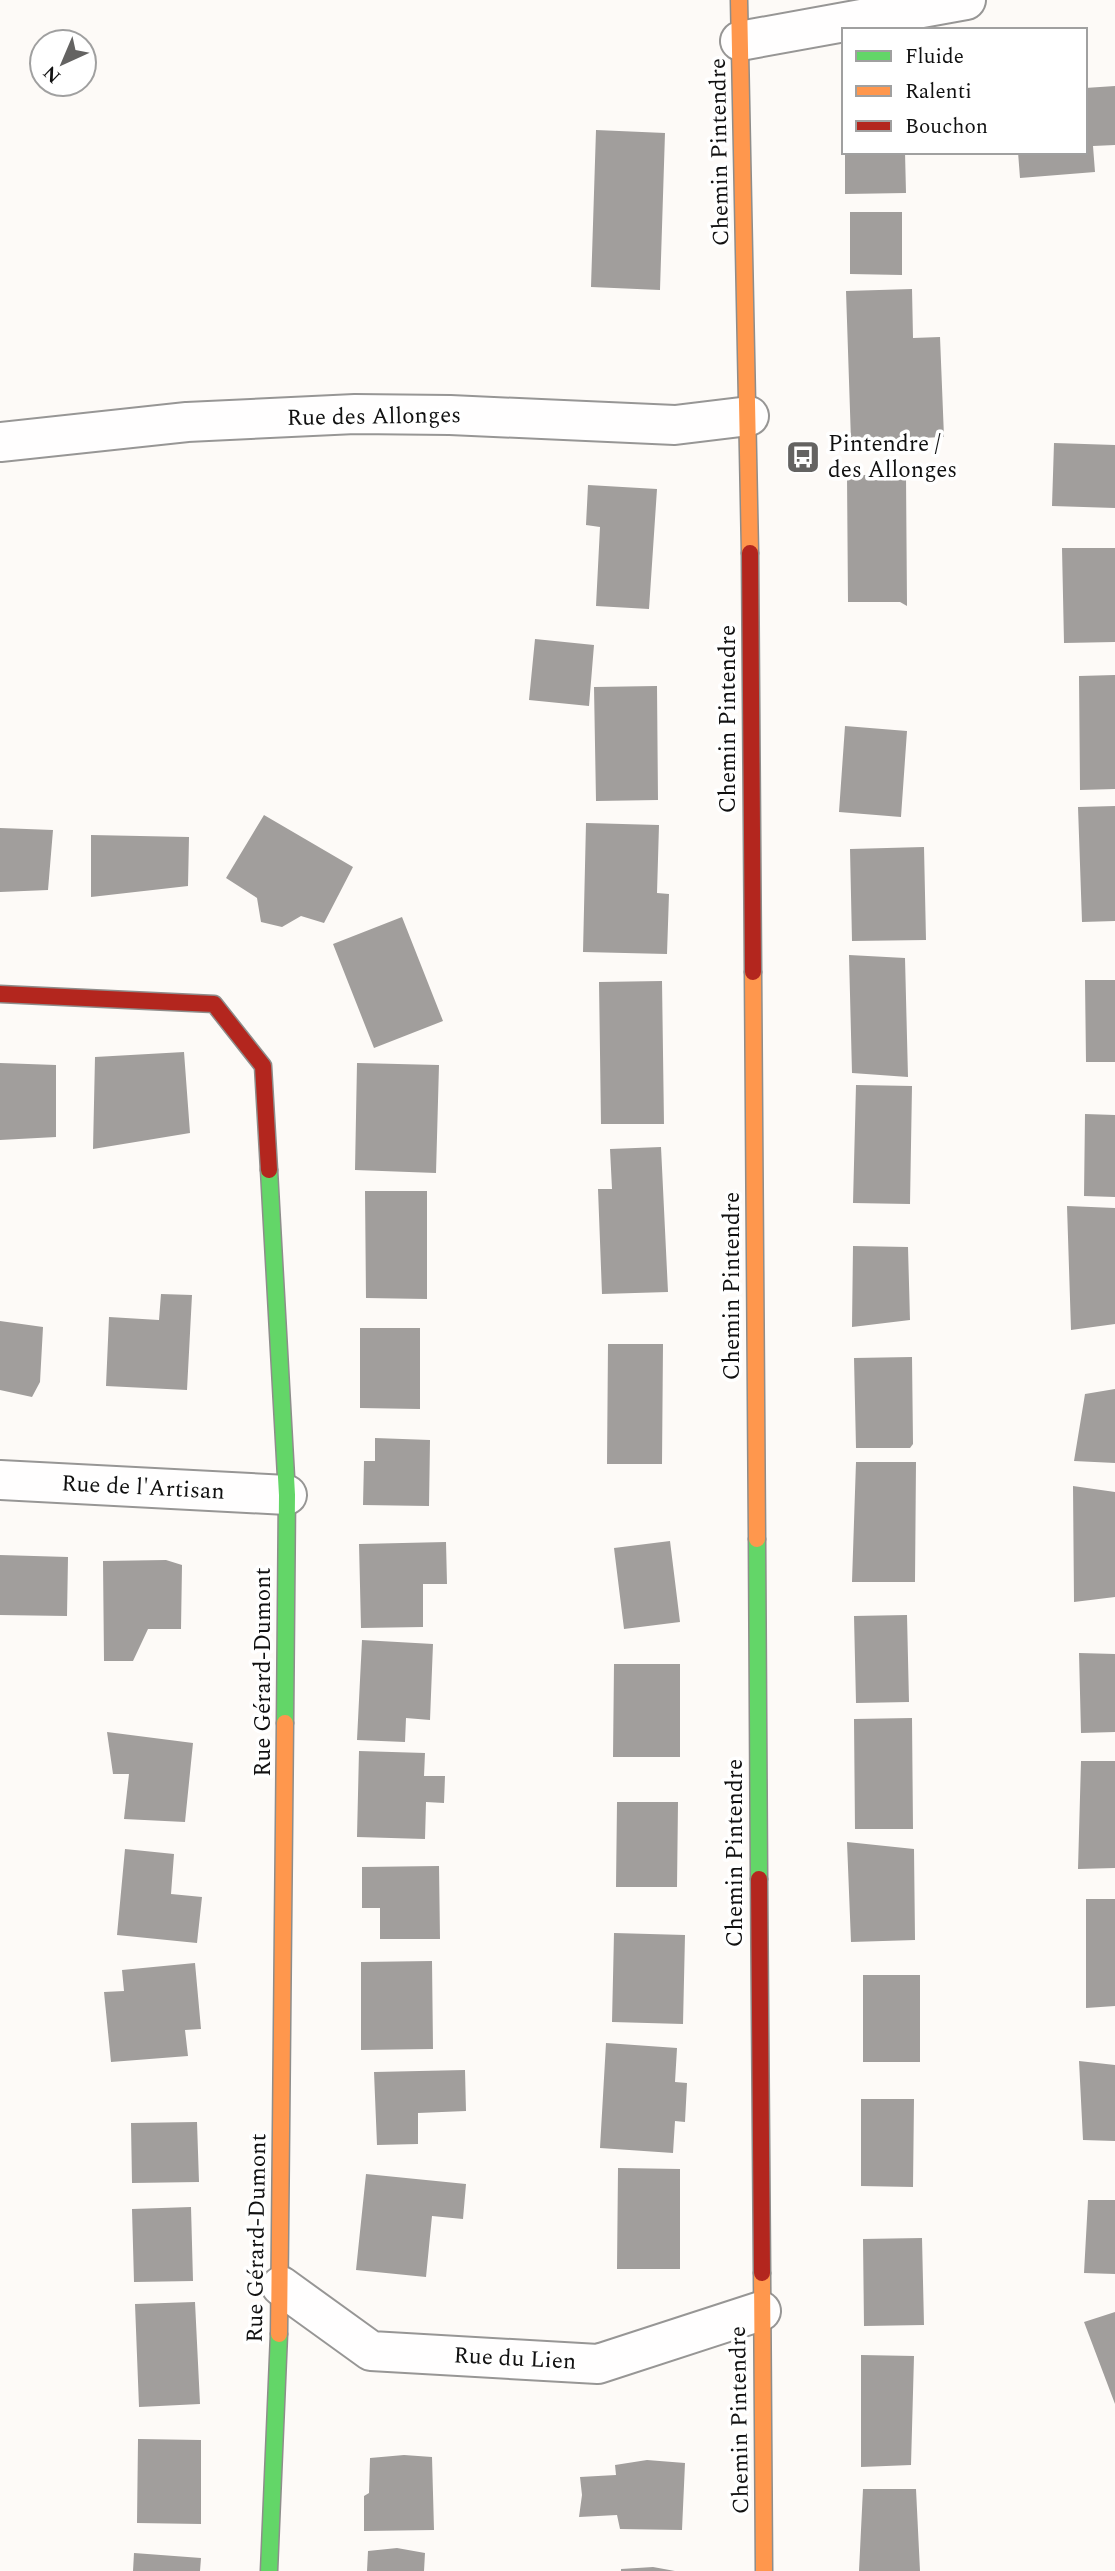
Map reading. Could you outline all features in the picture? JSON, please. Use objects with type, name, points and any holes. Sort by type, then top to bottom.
[{"type":"street","name":"Chemin Pintendre","points":[[739,0],[749,416],[764,2571]]},
{"type":"street","points":[[740,41],[966,0]]},
{"type":"street","name":"Rue des Allonges","points":[[0,442],[187,422],[355,414],[450,415],[675,425],[749,416]]},
{"type":"street","name":"Rue Gérard-Dumont","points":[[0,994],[214,1004],[262,1066],[287,1495],[281,2286],[269,2571]]},
{"type":"street","name":"Rue de l'Artisan","points":[[0,1480],[287,1495]]},
{"type":"street","name":"Rue du Lien","points":[[281,2286],[371,2351],[598,2364],[761,2311]]},
{"type":"building","points":[[1115,86],[1115,145],[1093,146],[1095,172],[1020,178],[1018,154],[1087,154],[1087,88]]},
{"type":"building","points":[[596,130],[665,133],[660,290],[591,287]]},
{"type":"building","points":[[845,154],[905,154],[906,193],[845,194]]},
{"type":"building","points":[[850,212],[902,212],[902,275],[850,274]]},
{"type":"building","points":[[912,289],[913,338],[940,337],[944,437],[851,441],[846,291]]},
{"type":"building","points":[[1054,443],[1115,445],[1115,508],[1052,506]]},
{"type":"building","points":[[847,475],[906,475],[907,606],[900,602],[848,602]]},
{"type":"building","points":[[588,485],[657,489],[649,609],[596,606],[600,527],[586,525]]},
{"type":"building","points":[[1062,548],[1115,548],[1115,642],[1064,643]]},
{"type":"building","points":[[535,639],[594,645],[589,706],[529,700]]},
{"type":"building","points":[[1115,675],[1115,789],[1080,790],[1079,676]]},
{"type":"building","points":[[657,686],[658,800],[596,801],[594,687]]},
{"type":"building","points":[[845,726],[907,731],[901,817],[839,812]]},
{"type":"building","points":[[1115,806],[1115,921],[1082,922],[1078,807]]},
{"type":"building","points":[[264,815],[353,867],[324,923],[301,916],[282,927],[261,922],[257,898],[226,878]]},
{"type":"building","points":[[586,823],[659,825],[657,893],[669,894],[667,954],[583,952]]},
{"type":"building","points":[[0,828],[53,830],[48,890],[0,892]]},
{"type":"building","points":[[91,835],[189,837],[188,886],[91,897]]},
{"type":"building","points":[[924,847],[926,940],[852,941],[850,849]]},
{"type":"building","points":[[402,917],[443,1021],[374,1048],[333,944]]},
{"type":"building","points":[[849,955],[905,958],[908,1077],[852,1073]]},
{"type":"building","points":[[1085,980],[1115,980],[1115,1062],[1086,1062]]},
{"type":"building","points":[[662,981],[664,1124],[601,1124],[599,982]]},
{"type":"building","points":[[184,1052],[190,1133],[93,1149],[95,1057]]},
{"type":"building","points":[[0,1063],[56,1065],[56,1137],[0,1140]]},
{"type":"building","points":[[357,1063],[439,1065],[436,1173],[355,1170]]},
{"type":"building","points":[[856,1085],[912,1086],[910,1204],[853,1203]]},
{"type":"building","points":[[1085,1114],[1115,1115],[1115,1197],[1084,1196]]},
{"type":"building","points":[[661,1147],[668,1292],[602,1294],[598,1189],[612,1189],[610,1149]]},
{"type":"building","points":[[365,1191],[427,1191],[427,1299],[366,1298]]},
{"type":"building","points":[[1067,1206],[1115,1208],[1115,1324],[1071,1330]]},
{"type":"building","points":[[853,1246],[908,1247],[910,1320],[852,1327]]},
{"type":"building","points":[[161,1294],[192,1295],[187,1390],[106,1386],[109,1317],[159,1320]]},
{"type":"building","points":[[0,1321],[43,1327],[40,1382],[32,1397],[0,1390]]},
{"type":"building","points":[[360,1328],[420,1328],[420,1409],[360,1408]]},
{"type":"building","points":[[608,1344],[663,1344],[662,1464],[607,1464]]},
{"type":"building","points":[[912,1357],[913,1444],[910,1448],[856,1448],[854,1358]]},
{"type":"building","points":[[1115,1389],[1115,1463],[1074,1461],[1085,1394]]},
{"type":"building","points":[[375,1438],[430,1440],[429,1506],[363,1505],[364,1461],[375,1461]]},
{"type":"building","points":[[856,1462],[916,1462],[915,1582],[852,1582]]},
{"type":"building","points":[[1073,1486],[1115,1492],[1115,1597],[1074,1602]]},
{"type":"building","points":[[670,1541],[680,1622],[624,1629],[614,1548]]},
{"type":"building","points":[[446,1542],[447,1584],[423,1584],[423,1627],[361,1628],[359,1544]]},
{"type":"building","points":[[0,1555],[68,1557],[67,1616],[0,1615]]},
{"type":"building","points":[[166,1560],[182,1565],[181,1629],[148,1629],[133,1661],[104,1661],[103,1561]]},
{"type":"building","points":[[907,1615],[909,1702],[856,1703],[854,1616]]},
{"type":"building","points":[[362,1640],[433,1644],[430,1720],[406,1718],[405,1742],[357,1740]]},
{"type":"building","points":[[1079,1653],[1115,1654],[1115,1732],[1081,1733]]},
{"type":"building","points":[[614,1664],[680,1664],[680,1757],[613,1757]]},
{"type":"building","points":[[912,1718],[913,1829],[855,1829],[854,1719]]},
{"type":"building","points":[[107,1732],[193,1743],[185,1822],[124,1819],[129,1774],[113,1774]]},
{"type":"building","points":[[359,1751],[425,1753],[424,1776],[445,1776],[444,1803],[426,1802],[425,1839],[357,1837]]},
{"type":"building","points":[[1081,1761],[1115,1761],[1115,1868],[1078,1869]]},
{"type":"building","points":[[617,1802],[678,1802],[677,1887],[616,1887]]},
{"type":"building","points":[[847,1842],[914,1849],[915,1940],[851,1942]]},
{"type":"building","points":[[125,1849],[174,1854],[171,1894],[202,1897],[197,1943],[117,1935]]},
{"type":"building","points":[[439,1866],[440,1939],[380,1939],[380,1908],[362,1908],[362,1867]]},
{"type":"building","points":[[1086,1899],[1115,1899],[1115,2006],[1086,2008]]},
{"type":"building","points":[[614,1933],[685,1935],[683,2024],[612,2022]]},
{"type":"building","points":[[432,1961],[433,2049],[361,2050],[361,1962]]},
{"type":"building","points":[[195,1963],[201,2029],[185,2030],[188,2056],[111,2062],[104,1992],[124,1991],[122,1970]]},
{"type":"building","points":[[863,1975],[920,1975],[920,2062],[863,2062]]},
{"type":"building","points":[[606,2043],[677,2048],[675,2082],[687,2083],[685,2122],[675,2121],[673,2153],[600,2148]]},
{"type":"building","points":[[1079,2061],[1115,2065],[1115,2141],[1083,2140]]},
{"type":"building","points":[[465,2070],[466,2111],[418,2113],[418,2144],[377,2145],[374,2072]]},
{"type":"building","points":[[861,2099],[914,2099],[913,2187],[861,2186]]},
{"type":"building","points":[[197,2122],[199,2182],[132,2183],[131,2123]]},
{"type":"building","points":[[618,2168],[680,2169],[680,2269],[617,2269]]},
{"type":"building","points":[[366,2174],[466,2184],[463,2219],[432,2216],[426,2277],[356,2270]]},
{"type":"building","points":[[1088,2200],[1115,2200],[1115,2274],[1084,2273]]},
{"type":"building","points":[[191,2207],[193,2281],[134,2282],[132,2209]]},
{"type":"building","points":[[922,2238],[924,2325],[864,2326],[863,2239]]},
{"type":"building","points":[[195,2302],[200,2404],[139,2407],[135,2304]]},
{"type":"building","points":[[1115,2312],[1115,2404],[1084,2322]]},
{"type":"building","points":[[861,2355],[914,2356],[911,2465],[861,2467]]},
{"type":"building","points":[[138,2439],[201,2440],[201,2524],[137,2523]]},
{"type":"building","points":[[404,2455],[432,2457],[434,2530],[364,2531],[364,2496],[369,2493],[370,2458]]},
{"type":"building","points":[[647,2460],[685,2463],[682,2530],[620,2529],[617,2515],[579,2517],[582,2495],[580,2477],[616,2475],[615,2465]]},
{"type":"building","points":[[863,2489],[916,2489],[920,2571],[859,2571]]},
{"type":"building","points":[[397,2548],[425,2553],[424,2571],[367,2571],[368,2551]]},
{"type":"building","points":[[134,2553],[201,2558],[200,2571],[133,2571]]},
{"type":"building","points":[[653,2567],[675,2571],[621,2571],[621,2569]]},
{"type":"traffic: fast","points":[[269,1170],[287,1495],[285,1723]]},
{"type":"traffic: fast","points":[[757,1539],[759,1879]]},
{"type":"traffic: fast","points":[[269,2571],[279,2334]]},
{"type":"traffic: slow","points":[[739,0],[750,553]]},
{"type":"traffic: slow","points":[[753,972],[757,1539]]},
{"type":"traffic: slow","points":[[279,2334],[285,1723]]},
{"type":"traffic: slow","points":[[762,2273],[764,2571]]},
{"type":"traffic: jam","points":[[750,553],[753,972]]},
{"type":"traffic: jam","points":[[0,994],[214,1004],[263,1066],[269,1170]]},
{"type":"traffic: jam","points":[[759,1879],[762,2273]]},
{"type":"place","name":"Pintendre / des Allonges","points":[[803,457]]}]
